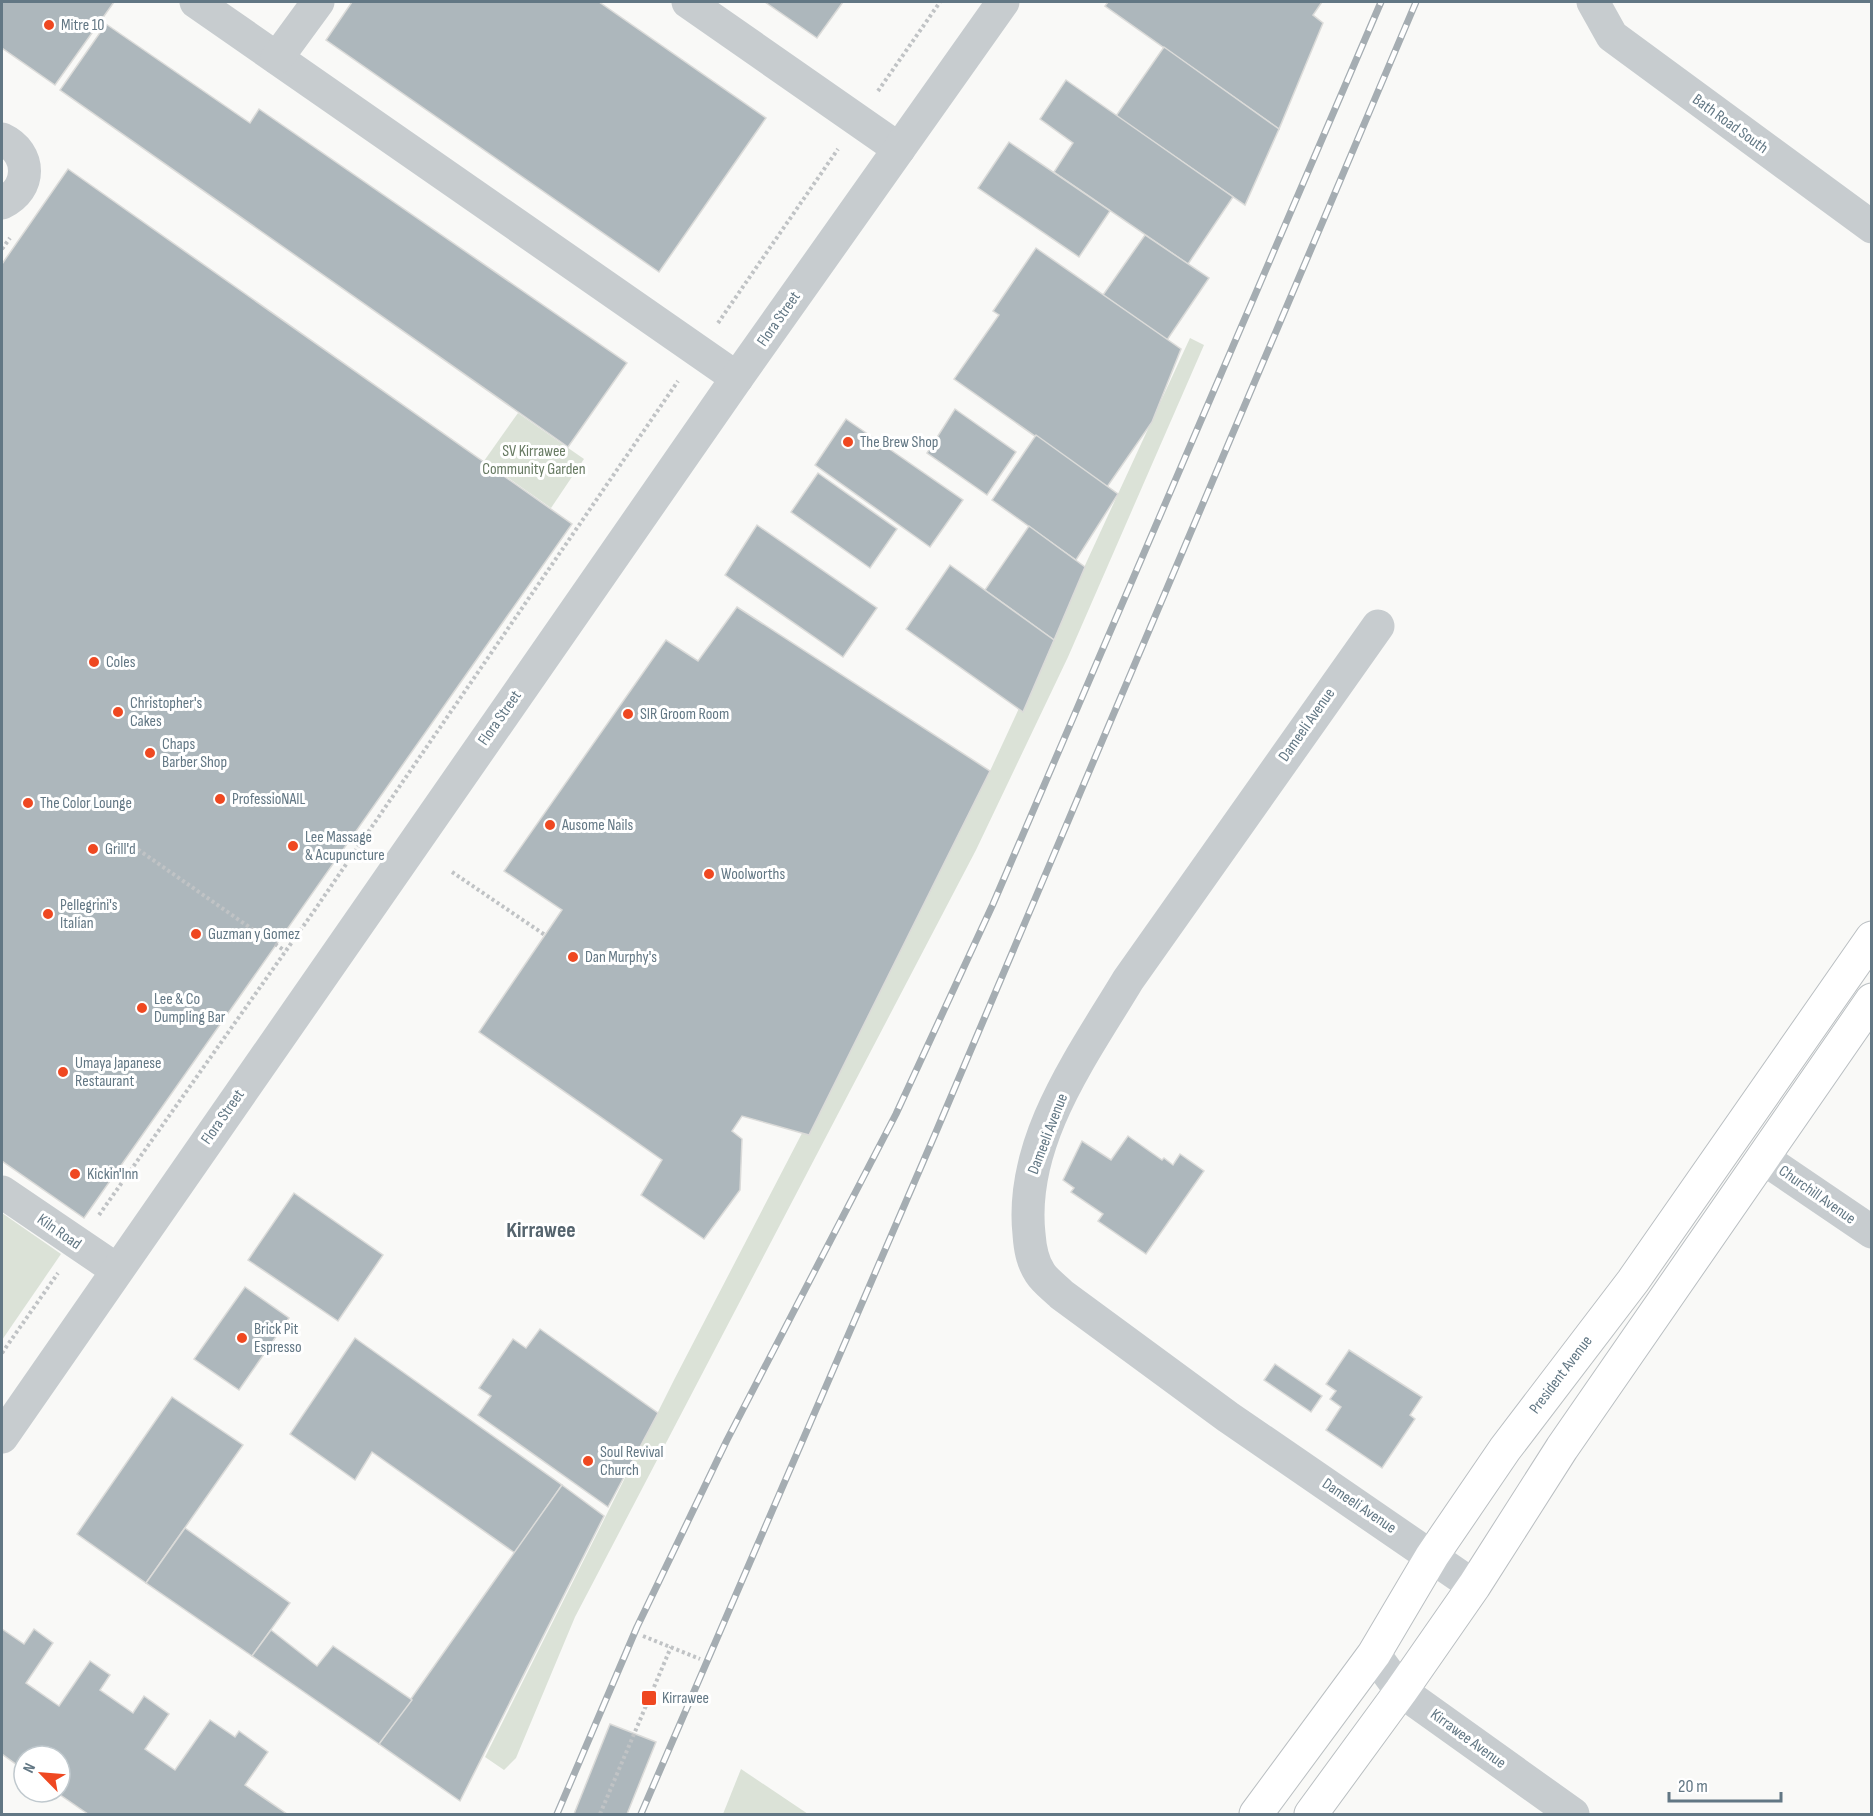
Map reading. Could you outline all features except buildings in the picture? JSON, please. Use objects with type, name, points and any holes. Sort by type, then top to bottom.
[{"type":"main road","name":"President Avenue","points":[[1256,1815],[1374,1654],[1432,1556],[1505,1449],[1633,1281],[1872,938]]},
{"type":"main road","points":[[1311,1815],[1474,1586],[1562,1448],[1872,1000]]},
{"type":"street","points":[[196,2],[737,378]]},
{"type":"street","points":[[277,58],[318,2]]},
{"type":"street","points":[[688,2],[899,149]]},
{"type":"street","name":"Flora Street","points":[[2,1437],[737,378],[1003,2]]},
{"type":"street","name":"Bath Road South","points":[[1596,7],[1612,36],[1627,48],[1872,227]]},
{"type":"street","points":[[2,139],[19,151],[26,171],[19,192],[2,203]]},
{"type":"street","name":"Dameeli Avenue","points":[[1378,626],[1128,980],[1095,1035],[1053,1113],[1035,1160],[1029,1183],[1027,1219],[1031,1253],[1040,1274],[1062,1295],[1228,1417],[1474,1586]]},
{"type":"street","name":"Churchill Avenue","points":[[1763,1158],[1872,1232]]},
{"type":"street","name":"Kiln Road","points":[[2,1192],[77,1246],[117,1270]]},
{"type":"street","name":"Kirrawee Avenue","points":[[1374,1654],[1401,1691],[1572,1815]]},
{"type":"path","points":[[2,1353],[285,951],[940,2]]},
{"type":"path","points":[[2,249],[10,238]]},
{"type":"path","points":[[133,846],[262,936]]},
{"type":"path","points":[[452,872],[545,934]]},
{"type":"path","points":[[275,945],[285,951]]},
{"type":"path","points":[[643,1636],[700,1659]]},
{"type":"path","points":[[600,1815],[671,1647]]},
{"type":"green space","points":[[1190,338],[1204,345],[1068,657],[976,850],[575,1617],[516,1758],[504,1770],[485,1757],[675,1378],[990,771]]},
{"type":"green space","name":"SV Kirrawee Community Garden","points":[[518,413],[584,459],[551,508],[484,461]]},
{"type":"green space","points":[[2,1213],[61,1254],[2,1340]]},
{"type":"green space","points":[[741,1769],[808,1814],[723,1814]]},
{"type":"railway","points":[[557,1814],[637,1627],[727,1440],[896,1114],[993,904],[1381,2]]},
{"type":"railway","points":[[641,1814],[936,1132],[1416,2]]},
{"type":"place","name":"Mitre 10","points":[[49,25]]},
{"type":"place","name":"The Brew Shop","points":[[848,442]]},
{"type":"place","name":"Coles","points":[[94,662]]},
{"type":"place","name":"Christopher's Cakes","points":[[118,712]]},
{"type":"place","name":"SIR Groom Room","points":[[628,714]]},
{"type":"place","name":"Chaps Barber Shop","points":[[150,753]]},
{"type":"place","name":"ProfessioNAIL","points":[[220,799]]},
{"type":"place","name":"The Color Lounge","points":[[28,803]]},
{"type":"place","name":"Ausome Nails","points":[[550,825]]},
{"type":"place","name":"Lee Massage & Acupuncture","points":[[293,846]]},
{"type":"place","name":"Grill'd","points":[[93,849]]},
{"type":"place","name":"Woolworths","points":[[709,874]]},
{"type":"place","name":"Pellegrini's Italian","points":[[48,914]]},
{"type":"place","name":"Guzman y Gomez","points":[[196,934]]},
{"type":"place","name":"Dan Murphy's","points":[[573,957]]},
{"type":"place","name":"Lee & Co Dumpling Bar","points":[[142,1008]]},
{"type":"place","name":"Umaya Japanese Restaurant","points":[[63,1072]]},
{"type":"place","name":"Kickin'Inn","points":[[75,1174]]},
{"type":"place","name":"Brick Pit Espresso","points":[[242,1338]]},
{"type":"place","name":"Soul Revival Church","points":[[588,1461]]},
{"type":"place","name":"Kirrawee","points":[[649,1698]]},
{"type":"district","name":"Kirrawee","points":[[541,1230]]}]
